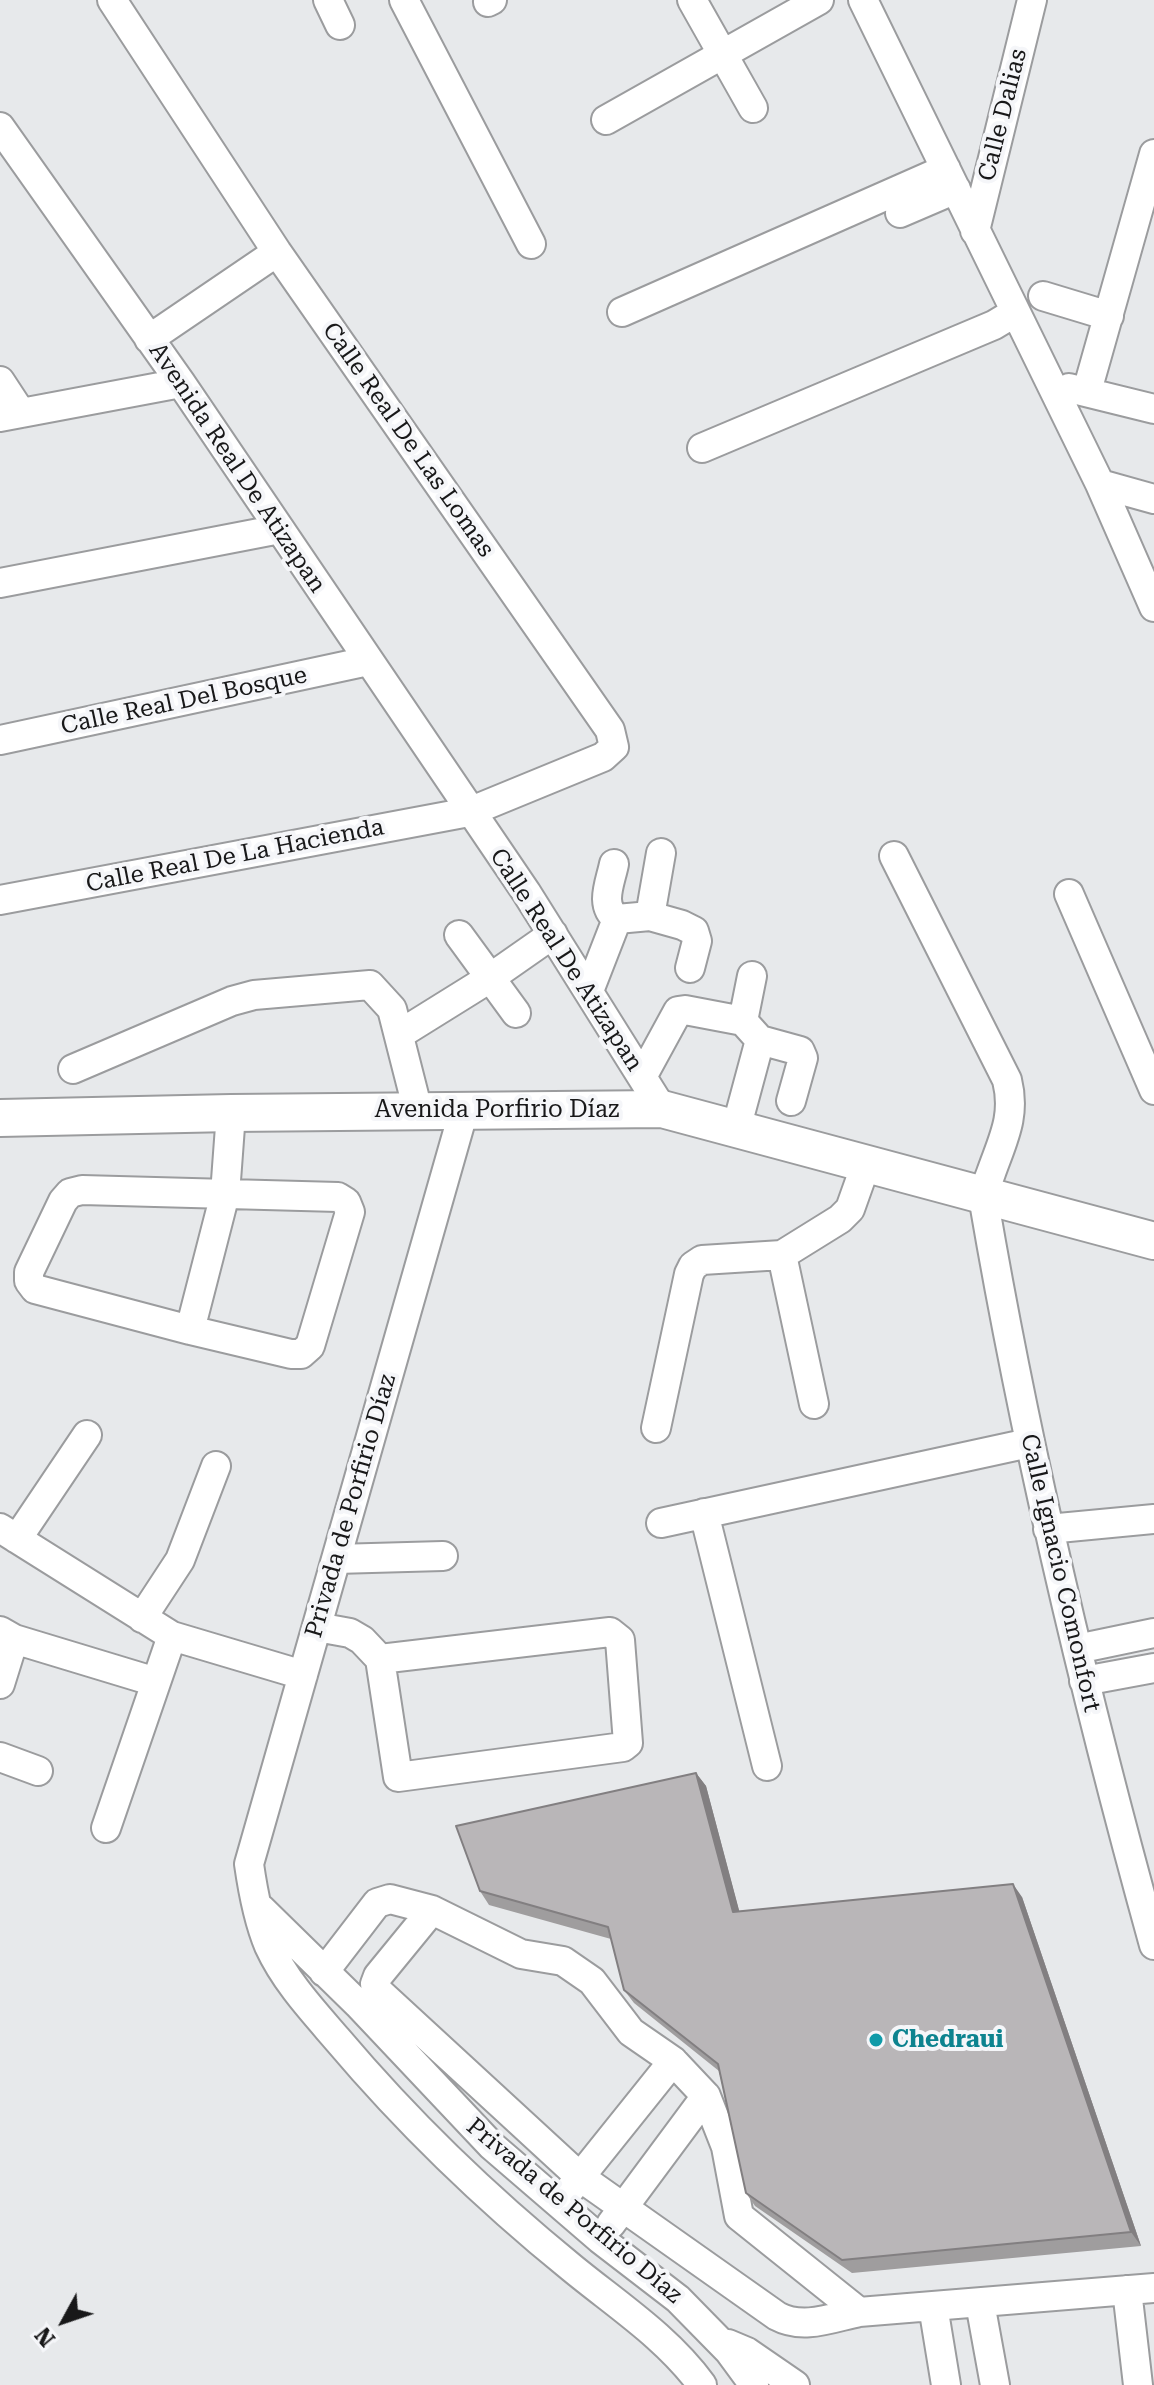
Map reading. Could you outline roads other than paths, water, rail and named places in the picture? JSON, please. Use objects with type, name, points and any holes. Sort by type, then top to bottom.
[{"type":"main road","name":"Avenida Porfirio Díaz","points":[[0,1118],[662,1109],[1154,1241]]},
{"type":"street","name":"Calle Real De Las Lomas","points":[[112,0],[277,252],[610,730],[614,747],[603,757],[469,812]]},
{"type":"street","points":[[404,0],[531,244]]},
{"type":"street","points":[[692,0],[753,108]]},
{"type":"street","points":[[606,120],[819,0]]},
{"type":"street","points":[[863,0],[1100,484],[1154,607]]},
{"type":"street","name":"Calle Dalias","points":[[975,231],[1032,0]]},
{"type":"street","name":"Avenida Real De Atizapan","points":[[0,127],[181,383],[469,812]]},
{"type":"street","points":[[1087,391],[1154,154]]},
{"type":"street","points":[[900,213],[951,179]]},
{"type":"street","points":[[622,312],[951,179]]},
{"type":"street","points":[[149,339],[277,252]]},
{"type":"street","points":[[1043,296],[1109,316]]},
{"type":"street","points":[[702,448],[994,325],[1014,313]]},
{"type":"street","points":[[0,381],[11,415],[181,383]]},
{"type":"street","points":[[1050,385],[1087,391],[1154,409]]},
{"type":"street","points":[[1100,484],[1154,499]]},
{"type":"street","points":[[0,583],[280,529]]},
{"type":"street","name":"Calle Real Del Bosque","points":[[0,740],[368,661]]},
{"type":"street","name":"Calle Real De La Hacienda","points":[[0,900],[469,812]]},
{"type":"street","name":"Calle Real De Atizapan","points":[[469,812],[553,934],[662,1109]]},
{"type":"street","points":[[650,916],[661,853]]},
{"type":"street","points":[[894,856],[1007,1080],[1012,1099],[1011,1117],[983,1196]]},
{"type":"street","points":[[614,864],[605,904],[609,913],[617,919],[650,916],[694,931],[697,941],[690,968]]},
{"type":"street","points":[[1069,894],[1154,1090]]},
{"type":"street","points":[[589,991],[617,919]]},
{"type":"street","points":[[400,1034],[553,934]]},
{"type":"street","points":[[459,935],[516,1013]]},
{"type":"street","points":[[736,1129],[752,1030],[752,976]]},
{"type":"street","points":[[73,1069],[232,1001],[254,995],[370,985],[392,1009],[418,1111]]},
{"type":"street","points":[[642,1077],[678,1011],[685,1010],[752,1030],[800,1051],[803,1058],[791,1101]]},
{"type":"street","name":"Privada de Porfirio Díaz","points":[[464,1110],[249,1864],[254,1903],[269,1946],[287,1979],[425,2138],[570,2266],[650,2329],[702,2385]]},
{"type":"street","points":[[190,1330],[225,1194],[231,1113]]},
{"type":"street","points":[[656,1428],[693,1266],[702,1260],[782,1255],[840,1219],[850,1209],[866,1164]]},
{"type":"street","points":[[82,1190],[225,1194],[338,1197],[346,1202],[350,1212],[310,1346],[301,1354],[190,1330],[35,1289],[29,1281],[29,1272],[63,1201],[70,1193],[82,1190]]},
{"type":"street","name":"Calle Ignacio Comonfort","points":[[983,1196],[1048,1529],[1084,1681],[1144,1875],[1154,1945]]},
{"type":"street","points":[[782,1255],[814,1404]]},
{"type":"street","points":[[87,1435],[9,1533],[172,1636],[303,1675]]},
{"type":"street","points":[[661,1523],[1029,1443]]},
{"type":"street","points":[[142,1618],[180,1560],[216,1466]]},
{"type":"street","points":[[704,1513],[767,1766]]},
{"type":"street","points":[[1048,1529],[1154,1519]]},
{"type":"street","points":[[336,1559],[443,1556]]},
{"type":"street","points":[[317,1627],[350,1633],[362,1640],[380,1659],[398,1777],[623,1747],[628,1743],[620,1640],[610,1632],[380,1659]]},
{"type":"street","points":[[1077,1649],[1154,1633]]},
{"type":"street","points":[[0,1684],[7,1635],[156,1682]]},
{"type":"street","points":[[106,1828],[172,1636]]},
{"type":"street","points":[[1084,1681],[1154,1668]]},
{"type":"street","points":[[0,1757],[38,1771]]},
{"type":"street","points":[[324,1972],[377,1903],[390,1899],[432,1910],[521,1954],[563,1961],[574,1967],[592,1981],[631,2032],[673,2061],[706,2096],[726,2147],[739,2216],[859,2312]]},
{"type":"street","name":"Privada de Porfirio Díaz","points":[[254,1903],[358,2004],[548,2208],[600,2239],[678,2299],[721,2342],[754,2385]]},
{"type":"street","points":[[432,1910],[378,1976],[375,1984],[379,1992],[580,2177],[790,2323],[859,2312],[1140,2289],[1138,2385]]},
{"type":"street","points":[[328,2029],[328,2013],[334,2006],[342,2002],[358,2004]]},
{"type":"street","points":[[548,2208],[580,2177],[673,2061]]},
{"type":"street","points":[[600,2239],[706,2096]]},
{"type":"street","points":[[492,2146],[510,2188]]},
{"type":"street","points":[[471,2179],[510,2188],[548,2208],[679,2325],[731,2385]]},
{"type":"street","points":[[980,2303],[995,2385]]},
{"type":"street","points":[[933,2306],[946,2385]]},
{"type":"street","points":[[721,2342],[747,2352],[795,2385]]},
{"type":"place","name":"Chedraui","points":[[876,2040]]}]
